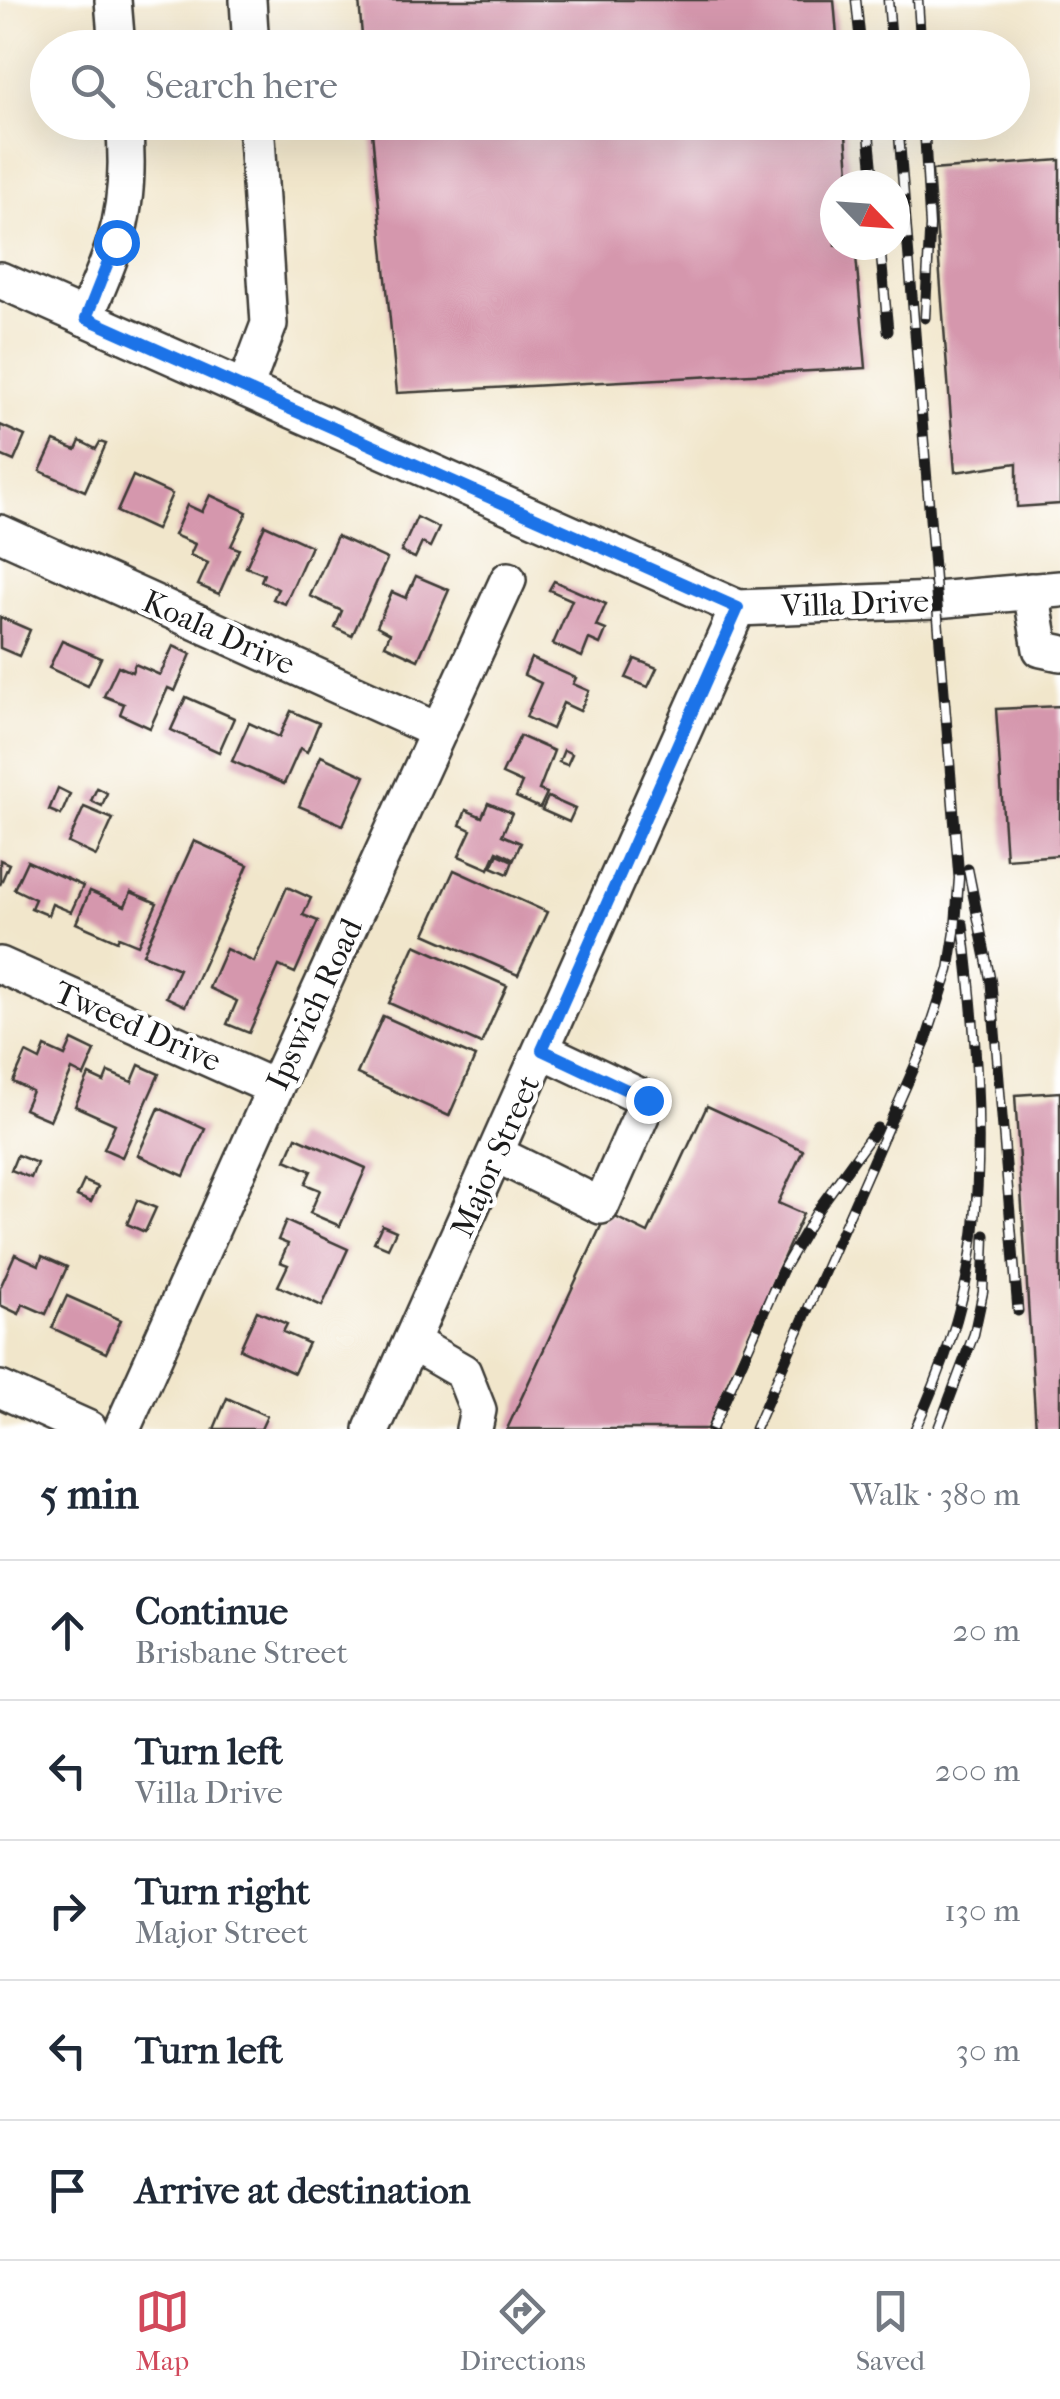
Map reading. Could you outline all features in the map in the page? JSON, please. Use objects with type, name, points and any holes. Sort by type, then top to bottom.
[{"type":"street","points":[[113,0],[116,30]]},
{"type":"street","points":[[248,0],[250,30]]},
{"type":"street","points":[[86,318],[116,242],[125,198],[126,140]]},
{"type":"street","points":[[244,388],[269,324],[257,140]]},
{"type":"street","name":"Villa Drive","points":[[0,280],[738,608],[935,600],[1046,590]]},
{"type":"street","name":"Koala Drive","points":[[0,533],[438,731]]},
{"type":"street","name":"Ipswich Road","points":[[122,1429],[508,580]]},
{"type":"street","points":[[1046,590],[1041,649],[1060,653]]},
{"type":"street","name":"Major Street","points":[[372,1429],[738,608]]},
{"type":"street","name":"Tweed Drive","points":[[0,965],[275,1088]]},
{"type":"street","points":[[496,1154],[601,1206],[648,1100],[542,1050]]},
{"type":"street","points":[[412,1342],[463,1372],[478,1410],[474,1429]]},
{"type":"street","points":[[0,1389],[89,1429]]},
{"type":"building","points":[[359,0],[834,0],[836,30],[362,30]]},
{"type":"building","points":[[373,140],[846,140],[849,170],[820,170],[820,260],[856,260],[866,368],[397,393]]},
{"type":"building","points":[[1060,160],[1060,504],[1017,507],[1017,463],[955,472],[932,170]]},
{"type":"building","points":[[0,425],[25,436],[14,461],[0,455]]},
{"type":"building","points":[[54,441],[76,450],[80,441],[96,449],[100,442],[106,444],[85,491],[40,471]]},
{"type":"building","points":[[133,476],[172,494],[156,530],[117,512]]},
{"type":"building","points":[[210,495],[247,512],[231,546],[239,549],[219,594],[198,585],[208,563],[190,555],[195,544],[174,535],[187,505],[202,512]]},
{"type":"building","points":[[417,517],[439,528],[430,547],[422,543],[415,558],[401,552]]},
{"type":"building","points":[[265,525],[311,546],[285,604],[273,599],[278,589],[261,581],[264,574],[246,567]]},
{"type":"building","points":[[337,536],[387,559],[352,636],[335,628],[342,611],[310,596]]},
{"type":"building","points":[[416,576],[449,590],[418,660],[385,645],[390,633],[377,626],[392,592],[406,598]]},
{"type":"building","points":[[554,581],[606,604],[596,626],[606,630],[600,644],[589,639],[582,657],[553,644],[572,600],[549,590]]},
{"type":"building","points":[[0,617],[30,630],[19,656],[0,648]]},
{"type":"building","points":[[62,641],[101,658],[88,686],[49,668]]},
{"type":"building","points":[[173,646],[191,654],[175,691],[168,688],[150,728],[120,714],[124,704],[104,696],[118,666],[132,672],[135,664],[160,675]]},
{"type":"building","points":[[531,658],[576,678],[573,684],[589,691],[580,711],[563,703],[552,729],[526,717],[541,683],[524,675]]},
{"type":"building","points":[[635,659],[657,668],[648,687],[626,678]]},
{"type":"building","points":[[186,697],[234,718],[219,752],[171,730]]},
{"type":"building","points":[[1060,706],[1060,855],[1006,859],[996,709]]},
{"type":"building","points":[[291,711],[319,723],[307,752],[300,748],[284,784],[232,761],[249,723],[279,737]]},
{"type":"building","points":[[520,736],[554,751],[539,790],[547,793],[540,808],[516,797],[522,783],[502,774]]},
{"type":"building","points":[[564,750],[572,754],[567,765],[559,762]]},
{"type":"building","points":[[321,756],[365,776],[343,825],[299,806]]},
{"type":"building","points":[[58,788],[70,794],[61,815],[49,810]]},
{"type":"building","points":[[97,788],[107,793],[102,806],[91,801]]},
{"type":"building","points":[[548,797],[575,809],[569,822],[542,810]]},
{"type":"building","points":[[488,803],[512,813],[502,835],[521,843],[514,859],[497,851],[489,869],[459,856],[471,830],[460,825],[466,810],[482,817]]},
{"type":"building","points":[[84,807],[113,819],[96,856],[68,843]]},
{"type":"building","points":[[194,841],[248,865],[185,1006],[166,997],[179,969],[143,954]]},
{"type":"building","points":[[498,854],[513,861],[508,874],[492,867]]},
{"type":"building","points":[[0,860],[9,864],[0,885]]},
{"type":"building","points":[[27,861],[83,886],[71,912],[52,904],[48,915],[31,908],[35,899],[14,889]]},
{"type":"building","points":[[454,870],[547,912],[518,975],[425,934]]},
{"type":"building","points":[[287,887],[311,898],[303,915],[318,921],[295,973],[279,966],[249,1033],[227,1024],[237,1001],[209,988],[226,949],[254,962]]},
{"type":"building","points":[[90,891],[125,906],[131,892],[157,903],[138,945],[119,937],[117,941],[76,923]]},
{"type":"building","points":[[415,945],[507,986],[481,1044],[389,1003]]},
{"type":"building","points":[[383,1016],[475,1057],[449,1116],[357,1074]]},
{"type":"building","points":[[72,1040],[95,1051],[84,1076],[72,1070],[50,1120],[24,1109],[32,1091],[13,1082],[26,1053],[40,1060],[45,1047],[65,1056]]},
{"type":"building","points":[[139,1065],[159,1074],[122,1157],[104,1149],[115,1124],[75,1106],[89,1075],[104,1082],[108,1072],[132,1082]]},
{"type":"building","points":[[1060,1092],[1060,1429],[1036,1429],[1015,1095]]},
{"type":"building","points":[[707,1106],[803,1150],[778,1203],[803,1214],[707,1429],[507,1429],[607,1213],[648,1233]]},
{"type":"building","points":[[159,1108],[205,1129],[184,1176],[138,1155]]},
{"type":"building","points":[[296,1137],[366,1168],[340,1226],[310,1213],[320,1190],[305,1184],[311,1171],[286,1160]]},
{"type":"building","points":[[17,1155],[37,1163],[31,1178],[11,1170]]},
{"type":"building","points":[[84,1181],[98,1187],[91,1202],[77,1196]]},
{"type":"building","points":[[137,1200],[156,1208],[145,1232],[127,1224]]},
{"type":"building","points":[[286,1221],[348,1249],[322,1306],[278,1286],[288,1265],[280,1262],[288,1244],[278,1240]]},
{"type":"building","points":[[382,1225],[396,1231],[388,1248],[374,1242]]},
{"type":"building","points":[[15,1254],[39,1265],[42,1256],[67,1267],[46,1314],[23,1304],[19,1314],[0,1305],[0,1288]]},
{"type":"building","points":[[67,1296],[121,1320],[106,1353],[52,1328]]},
{"type":"building","points":[[257,1311],[287,1324],[283,1332],[308,1343],[294,1373],[240,1349]]},
{"type":"building","points":[[227,1398],[267,1416],[261,1429],[214,1429]]},
{"type":"railway","points":[[856,0],[859,30]]},
{"type":"railway","points":[[888,0],[890,30]]},
{"type":"railway","points":[[918,0],[920,30]]},
{"type":"railway","points":[[870,140],[873,170]]},
{"type":"railway","points":[[755,1429],[925,1043],[949,970],[955,932],[959,878],[899,140]]},
{"type":"railway","points":[[925,140],[930,226],[925,318]]},
{"type":"railway","points":[[881,260],[888,331]]},
{"type":"railway","points":[[968,869],[991,983],[1018,1311]]},
{"type":"railway","points":[[915,1429],[953,1332],[974,1231],[977,1077],[963,924]]},
{"type":"railway","points":[[712,1429],[782,1271],[819,1208],[877,1128]]},
{"type":"railway","points":[[938,1429],[974,1334],[983,1292],[985,1235]]},
{"type":"route","points":[[116,242],[86,318],[738,608],[542,1050],[648,1100]]}]
